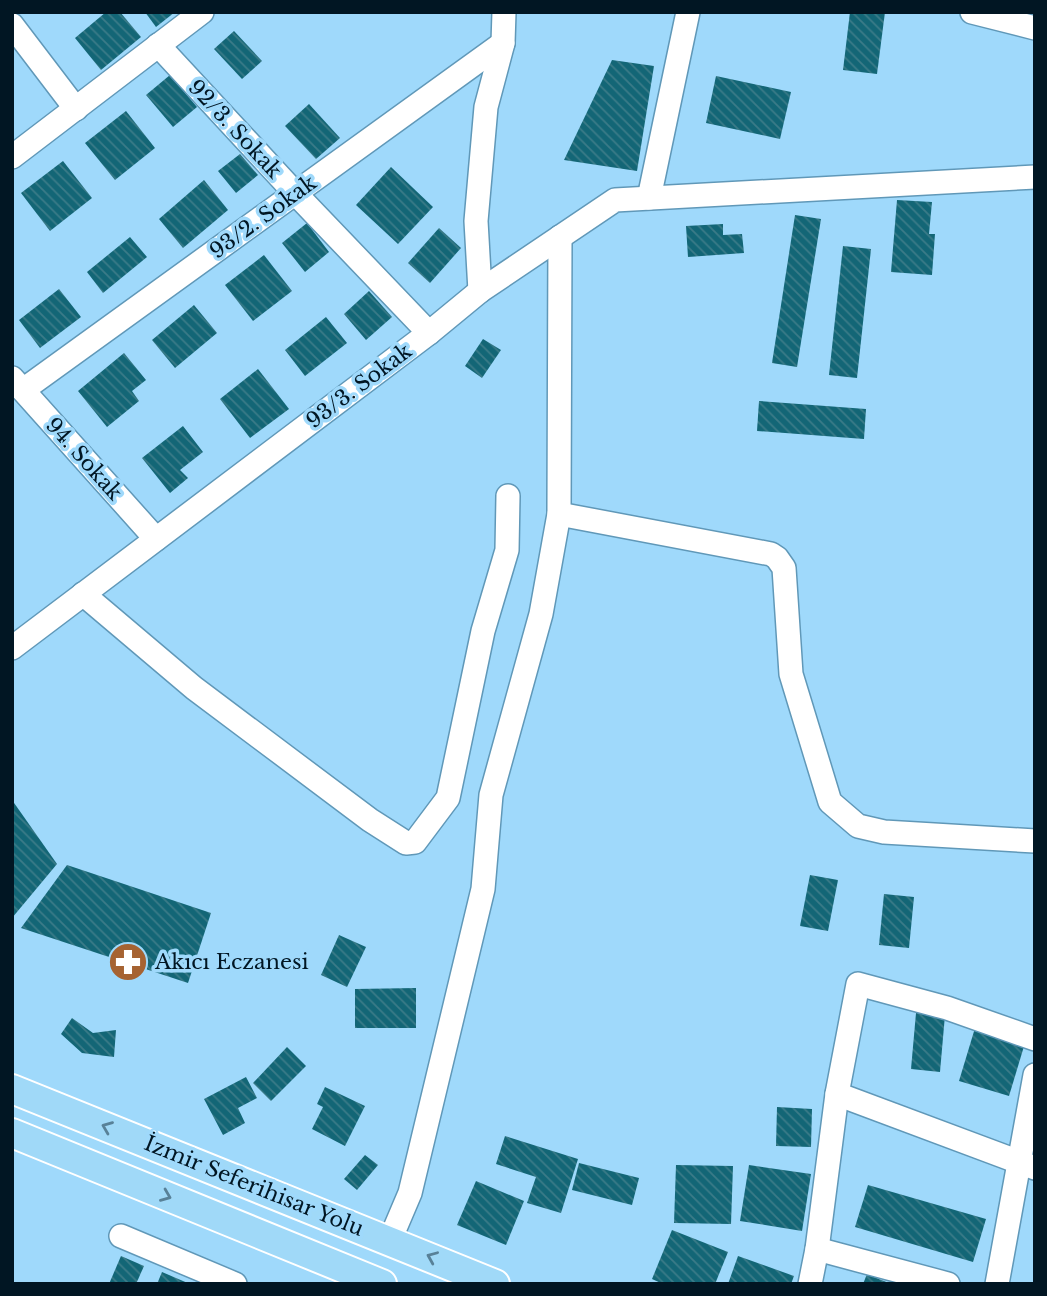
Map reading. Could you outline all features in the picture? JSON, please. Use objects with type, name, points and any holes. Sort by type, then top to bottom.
[{"type":"main road","name":"İzmir Seferihisar Yolu","points":[[12,1089],[495,1284]]},
{"type":"main road","name":"İzmir Seferihisar Yolu","points":[[12,1133],[382,1284]]},
{"type":"street","points":[[12,157],[202,12]]},
{"type":"street","points":[[480,291],[476,221],[485,119],[503,43],[505,12]]},
{"type":"street","points":[[649,198],[688,12]]},
{"type":"street","points":[[972,12],[1035,28]]},
{"type":"street","points":[[12,25],[76,109]]},
{"type":"street","name":"93/2. Sokak","points":[[18,384],[295,193],[503,43]]},
{"type":"street","name":"92/3. Sokak","points":[[158,45],[429,333]]},
{"type":"street","name":"93/3. Sokak","points":[[12,648],[429,333],[480,291],[615,200],[1035,177]]},
{"type":"street","points":[[390,1240],[410,1193],[483,889],[491,795],[541,614],[559,514],[559,237]]},
{"type":"street","name":"94. Sokak","points":[[18,384],[156,539]]},
{"type":"street","points":[[83,594],[194,688],[370,820],[406,843],[415,842],[448,798],[483,631],[507,550],[508,496]]},
{"type":"street","points":[[559,514],[771,554],[777,558],[784,568],[791,674],[830,802],[858,826],[884,832],[1035,841]]},
{"type":"street","points":[[810,1284],[817,1250],[837,1094],[858,984],[947,1008],[1035,1039]]},
{"type":"street","points":[[997,1284],[1027,1165],[1035,1074]]},
{"type":"street","points":[[837,1094],[1027,1165]]},
{"type":"street","points":[[121,1236],[234,1284]]},
{"type":"street","points":[[817,1250],[948,1284]]},
{"type":"building","points":[[106,12],[120,12],[141,37],[101,70],[75,38]]},
{"type":"building","points":[[145,12],[175,12],[156,27]]},
{"type":"building","points":[[850,12],[885,12],[877,74],[843,70]]},
{"type":"building","points":[[234,31],[262,61],[242,79],[214,49]]},
{"type":"building","points":[[612,60],[654,66],[637,171],[564,160]]},
{"type":"building","points":[[170,75],[197,107],[173,127],[146,95]]},
{"type":"building","points":[[716,76],[791,92],[780,139],[706,123]]},
{"type":"building","points":[[309,104],[340,138],[316,159],[285,126]]},
{"type":"building","points":[[126,111],[155,148],[115,180],[85,143]]},
{"type":"building","points":[[240,154],[258,175],[236,193],[218,171]]},
{"type":"building","points":[[63,161],[92,198],[50,231],[21,193]]},
{"type":"building","points":[[391,167],[433,207],[398,244],[356,205]]},
{"type":"building","points":[[204,180],[228,210],[183,248],[159,219]]},
{"type":"building","points":[[897,200],[932,202],[929,234],[935,234],[932,275],[891,272]]},
{"type":"building","points":[[795,215],[821,219],[797,367],[772,363]]},
{"type":"building","points":[[307,223],[329,252],[305,272],[282,243]]},
{"type":"building","points":[[723,224],[723,235],[742,234],[744,253],[688,257],[686,226]]},
{"type":"building","points":[[439,228],[461,248],[430,283],[408,263]]},
{"type":"building","points":[[130,237],[147,257],[103,293],[87,272]]},
{"type":"building","points":[[843,246],[871,249],[857,378],[829,375]]},
{"type":"building","points":[[264,255],[292,291],[253,321],[225,285]]},
{"type":"building","points":[[59,289],[81,317],[40,348],[19,320]]},
{"type":"building","points":[[369,291],[392,317],[366,340],[344,314]]},
{"type":"building","points":[[194,305],[217,333],[175,368],[152,340]]},
{"type":"building","points":[[326,317],[347,343],[305,376],[285,350]]},
{"type":"building","points":[[483,339],[501,350],[482,378],[465,366]]},
{"type":"building","points":[[124,353],[146,380],[132,391],[139,401],[107,427],[78,391]]},
{"type":"building","points":[[258,369],[289,409],[250,438],[220,399]]},
{"type":"building","points":[[759,401],[866,409],[864,439],[757,431]]},
{"type":"building","points":[[183,426],[203,452],[180,470],[188,478],[170,493],[142,458]]},
{"type":"building","points":[[12,800],[57,864],[12,918]]},
{"type":"building","points":[[67,865],[211,913],[188,983],[21,928]]},
{"type":"building","points":[[810,875],[838,880],[828,931],[800,926]]},
{"type":"building","points":[[884,894],[914,897],[909,948],[879,945]]},
{"type":"building","points":[[339,935],[366,947],[347,987],[321,975]]},
{"type":"building","points":[[416,988],[416,1028],[355,1028],[355,989]]},
{"type":"building","points":[[916,1013],[945,1015],[940,1072],[911,1069]]},
{"type":"building","points":[[72,1018],[93,1033],[116,1030],[114,1057],[82,1053],[61,1034]]},
{"type":"building","points":[[975,1028],[1025,1043],[1009,1096],[959,1081]]},
{"type":"building","points":[[287,1047],[306,1066],[271,1101],[253,1083]]},
{"type":"building","points":[[246,1077],[257,1098],[238,1108],[245,1123],[223,1135],[204,1099]]},
{"type":"building","points":[[325,1087],[365,1106],[345,1146],[312,1129],[323,1107],[317,1104]]},
{"type":"building","points":[[777,1107],[812,1109],[811,1147],[776,1146]]},
{"type":"building","points":[[505,1136],[578,1159],[561,1213],[527,1203],[536,1177],[496,1164]]},
{"type":"building","points":[[365,1155],[378,1165],[357,1190],[344,1179]]},
{"type":"building","points":[[579,1163],[639,1178],[632,1205],[572,1190]]},
{"type":"building","points":[[676,1165],[733,1166],[731,1224],[674,1223]]},
{"type":"building","points":[[749,1165],[811,1174],[802,1231],[740,1221]]},
{"type":"building","points":[[476,1181],[524,1201],[506,1245],[457,1225]]},
{"type":"building","points":[[868,1185],[986,1219],[973,1262],[855,1227]]},
{"type":"building","points":[[672,1230],[728,1252],[715,1284],[663,1284],[652,1279]]},
{"type":"building","points":[[121,1256],[144,1266],[136,1284],[109,1284]]},
{"type":"building","points":[[738,1256],[794,1276],[791,1284],[728,1284]]},
{"type":"building","points":[[162,1272],[190,1284],[157,1284]]},
{"type":"building","points":[[867,1274],[891,1284],[863,1284]]},
{"type":"place","name":"Akıcı Eczanesi","points":[[128,962]]}]
